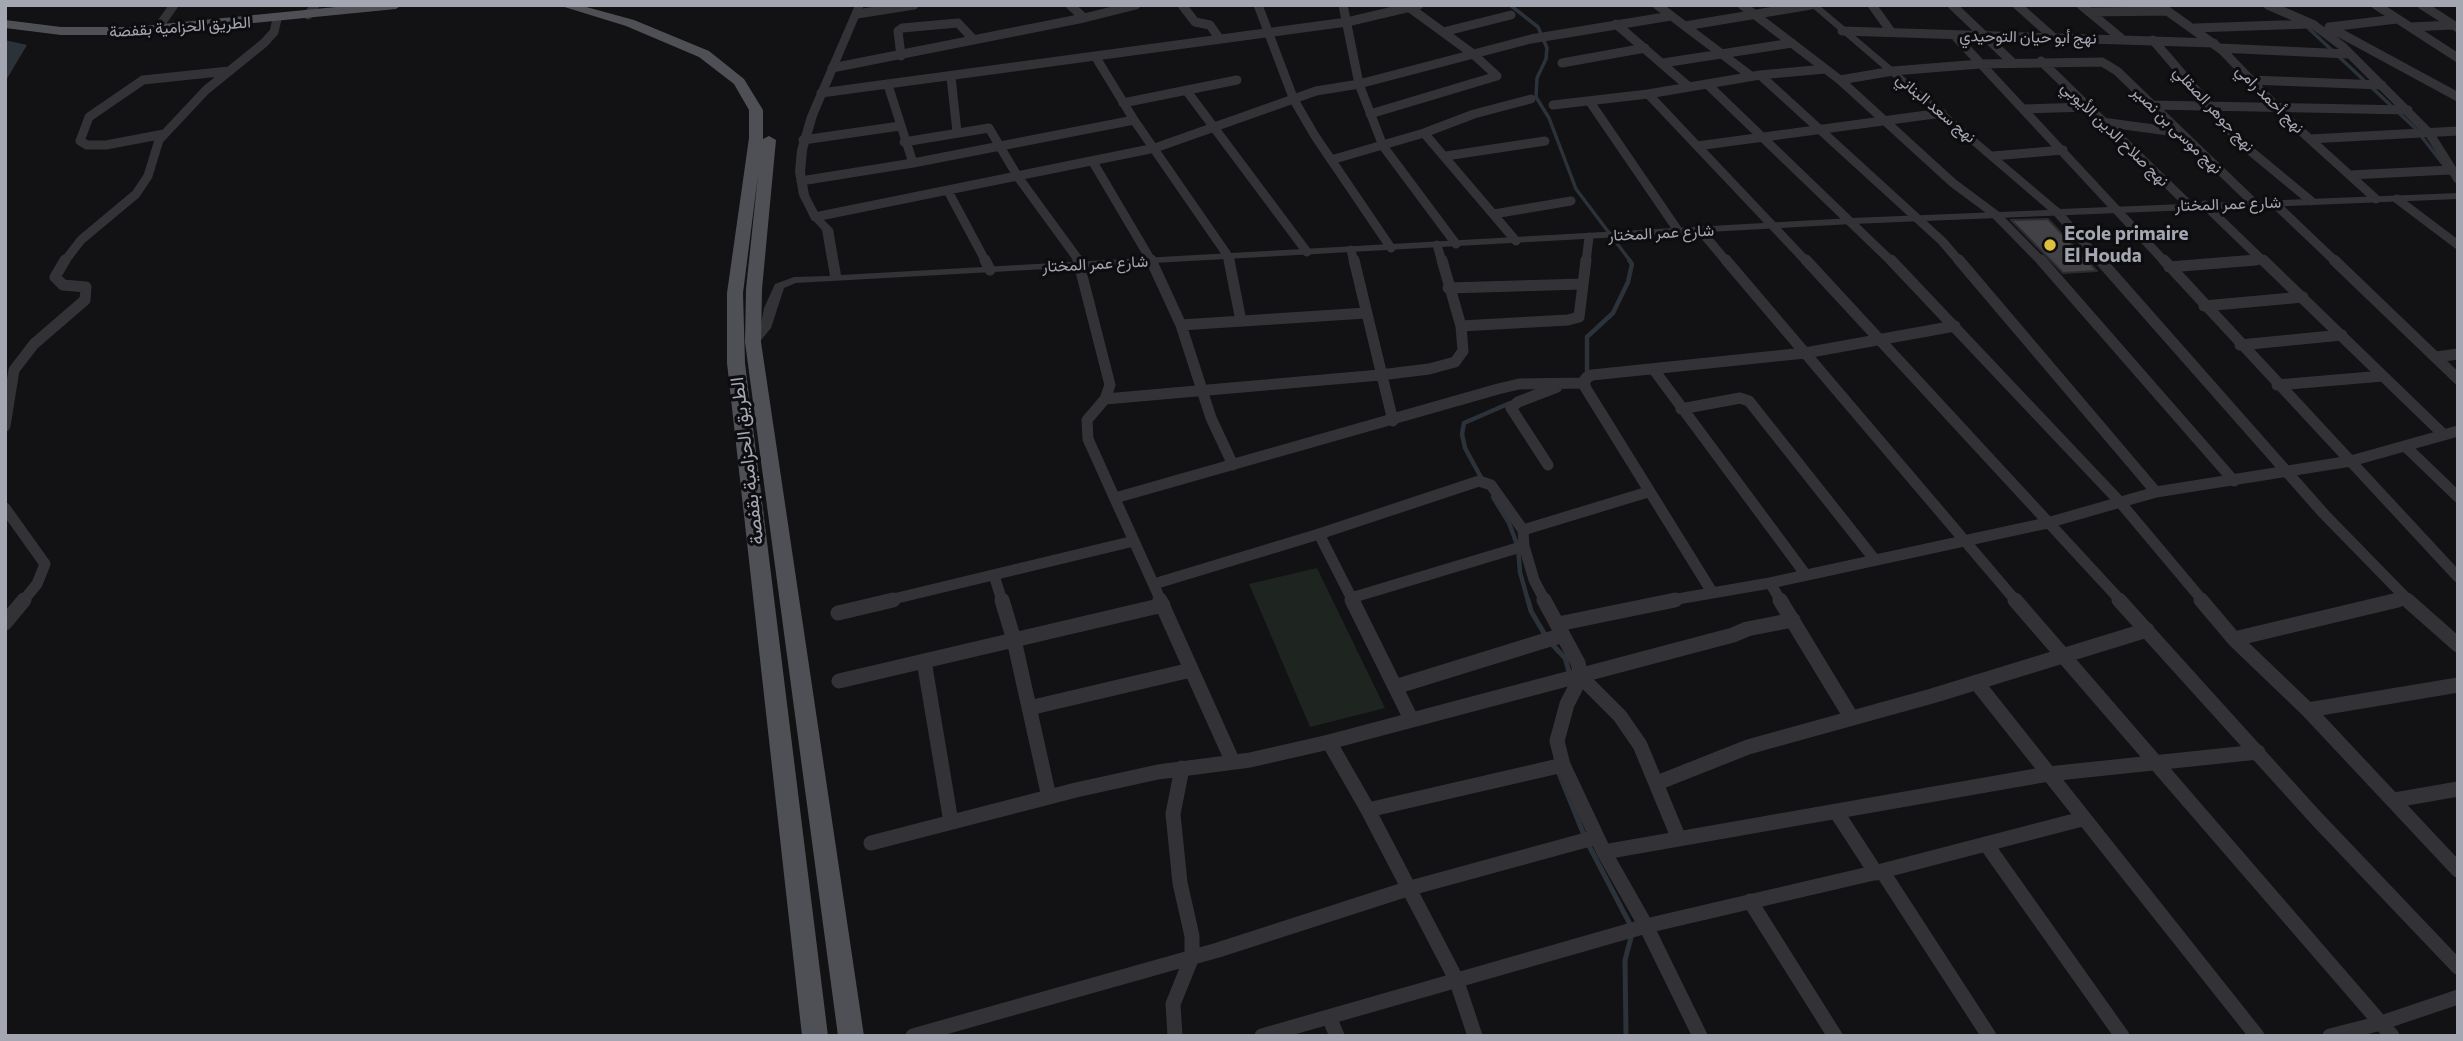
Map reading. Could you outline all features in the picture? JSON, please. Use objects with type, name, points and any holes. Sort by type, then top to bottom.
[{"type":"main road","name":"الطريق الحزامية بقفصة","points":[[5,24],[61,31],[107,32],[277,19],[345,5]]},
{"type":"main road","name":"الطريق الحزامية بقفصة","points":[[5,18],[68,26],[160,25],[311,10],[396,5]]},
{"type":"main road","name":"الطريق الحزامية بقفصة","points":[[564,5],[630,23],[704,54],[739,82],[755,110],[756,138],[735,293],[736,363],[815,1036]]},
{"type":"main road","name":"الطريق الحزامية بقفصة","points":[[598,5],[682,32],[719,49],[746,72],[764,97],[769,136],[754,289],[753,342],[851,1036]]},
{"type":"street","points":[[160,25],[172,12],[174,5]]},
{"type":"street","points":[[836,279],[827,229],[808,206],[802,180],[803,140],[858,10],[914,5]]},
{"type":"street","points":[[1070,5],[1084,18]]},
{"type":"street","points":[[832,68],[901,56],[1136,5]]},
{"type":"street","points":[[1182,5],[1195,22],[1210,24],[1219,38]]},
{"type":"street","points":[[1258,5],[1294,100],[1391,248]]},
{"type":"street","points":[[1343,5],[1359,84],[1383,146],[1456,244]]},
{"type":"street","points":[[821,93],[1347,22],[1419,5]]},
{"type":"street","points":[[1657,5],[1756,76],[1820,128],[1920,219],[2077,396],[2157,492]]},
{"type":"street","points":[[1742,5],[1840,80],[1953,183],[1996,215],[2046,266],[2234,481]]},
{"type":"street","points":[[1685,26],[1812,5]]},
{"type":"street","name":"نهج سعد البناني","points":[[1812,5],[1821,9],[1842,31],[1893,71],[2057,212]]},
{"type":"street","points":[[1872,5],[1892,33]]},
{"type":"street","points":[[1952,5],[2012,62]]},
{"type":"street","points":[[2017,5],[2053,37]]},
{"type":"street","points":[[2081,5],[2122,39]]},
{"type":"street","points":[[2268,5],[2312,24],[2335,40],[2429,133],[2458,179]]},
{"type":"street","points":[[2376,5],[2458,58]]},
{"type":"street","points":[[2421,5],[2455,26]]},
{"type":"street","points":[[1370,114],[1497,76],[1473,54],[1408,6]]},
{"type":"street","points":[[2089,12],[2163,8]]},
{"type":"street","name":"نهج أحمد رامي","points":[[2163,8],[2195,28],[2216,46],[2277,108],[2376,199]]},
{"type":"street","points":[[1443,32],[1511,15]]},
{"type":"street","points":[[815,217],[1155,148],[1317,91],[1359,84],[1551,34],[1671,16]]},
{"type":"street","points":[[5,426],[14,370],[34,344],[85,300],[86,287],[63,285],[55,276],[81,240],[136,194],[148,176],[159,140],[164,134],[205,89],[274,32],[277,19]]},
{"type":"street","points":[[2397,19],[2329,27],[2458,97]]},
{"type":"street","points":[[901,56],[898,31],[905,27],[960,24],[974,40]]},
{"type":"street","points":[[1616,24],[1689,87]]},
{"type":"street","points":[[2195,28],[2312,24]]},
{"type":"street","points":[[2409,27],[2455,26]]},
{"type":"street","name":"نهج أبو حيان التوحيدي","points":[[1842,31],[2153,40],[2348,54]]},
{"type":"street","points":[[1955,36],[2063,150],[2277,386],[2351,461],[2458,577]]},
{"type":"street","name":"نهج جوهر الصقلي","points":[[2153,40],[2242,144],[2311,201]]},
{"type":"street","points":[[1663,64],[1793,43]]},
{"type":"street","points":[[1563,63],[1645,48]]},
{"type":"street","points":[[1094,56],[1134,120],[1228,256],[1241,321]]},
{"type":"street","name":"نهج صلاح الدين الأيوبي","points":[[2042,61],[2189,205]]},
{"type":"street","points":[[1840,80],[1893,71],[1980,64],[2099,61]]},
{"type":"street","name":"نهج موسى بن نصير","points":[[2099,61],[2117,71],[2254,203]]},
{"type":"street","points":[[1553,105],[1648,94],[1756,76],[1825,69]]},
{"type":"street","points":[[164,134],[106,145],[87,145],[79,141],[89,117],[142,80],[229,71]]},
{"type":"street","points":[[951,77],[957,132]]},
{"type":"street","points":[[1123,103],[1237,80]]},
{"type":"street","points":[[2250,80],[2382,85]]},
{"type":"street","points":[[1707,84],[1760,137],[1853,221],[1955,326],[2119,501],[2234,639],[2308,710],[2458,870]]},
{"type":"street","points":[[888,85],[912,163]]},
{"type":"street","points":[[1186,90],[1307,252]]},
{"type":"street","points":[[1648,94],[2458,967]]},
{"type":"street","points":[[1331,160],[1424,133],[1474,114],[1531,99]]},
{"type":"street","points":[[1590,102],[1679,232]]},
{"type":"street","points":[[2151,105],[2408,110]]},
{"type":"street","points":[[2023,109],[2087,107]]},
{"type":"street","points":[[1697,146],[1942,113]]},
{"type":"street","points":[[802,180],[912,163],[1134,120]]},
{"type":"street","points":[[2102,122],[2180,133]]},
{"type":"street","points":[[803,140],[900,126]]},
{"type":"street","points":[[904,142],[989,128],[1018,177],[1081,264],[1109,391],[1105,399],[1091,412],[1086,430],[1231,760]]},
{"type":"street","points":[[2310,139],[2458,131]]},
{"type":"street","points":[[1424,133],[1516,241]]},
{"type":"street","points":[[1446,156],[1545,141]]},
{"type":"street","points":[[1993,156],[2063,150]]},
{"type":"street","points":[[1093,162],[1151,261],[1181,325],[1211,418],[1233,465]]},
{"type":"street","points":[[2350,175],[2450,170]]},
{"type":"street","points":[[948,191],[990,270]]},
{"type":"street","name":"شارع عمر المختار","points":[[753,342],[767,325],[770,308],[779,286],[794,280],[1853,221],[2189,205],[2458,196]]},
{"type":"street","points":[[2397,199],[2458,245]]},
{"type":"street","points":[[1494,214],[1571,201]]},
{"type":"street","points":[[2273,202],[2458,379]]},
{"type":"street","points":[[2205,205],[2383,376],[2454,432]]},
{"type":"street","points":[[2057,212],[2404,598],[2458,645]]},
{"type":"street","points":[[1700,230],[2062,655],[2387,1029]]},
{"type":"street","points":[[1461,326],[1575,319],[1581,314],[1589,237]]},
{"type":"street","points":[[1105,399],[1380,375],[1429,369],[1455,362],[1463,351],[1461,326],[1437,245]]},
{"type":"street","points":[[1351,250],[1393,421]]},
{"type":"street","points":[[2169,267],[2262,260]]},
{"type":"street","points":[[1448,288],[1583,284]]},
{"type":"street","points":[[2204,306],[2303,298]]},
{"type":"street","points":[[1181,325],[1366,313]]},
{"type":"street","points":[[1115,498],[1519,384],[1584,383],[1592,375],[1805,353],[1955,326]]},
{"type":"street","points":[[2240,345],[2342,335]]},
{"type":"street","points":[[2436,356],[2458,354]]},
{"type":"street","points":[[1654,370],[1806,575]]},
{"type":"street","points":[[2277,386],[2383,376]]},
{"type":"street","points":[[1584,383],[1648,492],[1713,592]]},
{"type":"street","points":[[1548,465],[1511,408],[1518,402],[1564,384]]},
{"type":"street","points":[[1681,409],[1740,398],[1749,401],[1875,560]]},
{"type":"street","points":[[1395,688],[1560,629],[1713,592],[1770,583],[2047,523],[2157,492],[2351,461],[2454,432]]},
{"type":"street","points":[[2405,446],[2458,497]]},
{"type":"street","points":[[1154,584],[1320,534],[1479,481],[1491,485],[1523,530],[1524,545],[1534,580],[1578,663],[1581,675],[1620,716],[1640,745],[1679,839]]},
{"type":"street","points":[[1523,530],[1648,492]]},
{"type":"street","points":[[5,508],[46,564],[37,584],[5,623]]},
{"type":"street","points":[[1320,534],[1411,719]]},
{"type":"street","points":[[838,613],[1134,541]]},
{"type":"street","points":[[1351,598],[1524,545]]},
{"type":"street","points":[[994,575],[1014,640],[1049,797]]},
{"type":"street","points":[[1770,583],[1852,717]]},
{"type":"street","points":[[2234,639],[2404,598]]},
{"type":"street","points":[[839,681],[1163,605]]},
{"type":"street","points":[[871,843],[1049,797],[1182,768],[1231,760],[1250,760],[1329,742],[1733,635],[1747,629],[1793,620]]},
{"type":"street","points":[[1657,783],[1748,747],[2147,630]]},
{"type":"street","points":[[924,661],[951,822]]},
{"type":"street","points":[[1029,708],[1191,670]]},
{"type":"street","points":[[1581,675],[1567,704],[1557,741],[1563,765],[1700,1036]]},
{"type":"street","points":[[1976,682],[2257,1036]]},
{"type":"street","points":[[2308,710],[2458,685]]},
{"type":"street","points":[[1329,742],[1368,810],[1456,979],[1475,1036]]},
{"type":"street","points":[[913,1036],[1192,957],[1407,888],[1601,844],[1679,839],[2048,774],[2258,752]]},
{"type":"street","points":[[1368,810],[1563,765]]},
{"type":"street","points":[[1175,1036],[1173,1004],[1192,957],[1192,936],[1180,883],[1173,814],[1182,768]]},
{"type":"street","points":[[2395,800],[2458,789]]},
{"type":"street","points":[[1838,813],[1990,1036]]},
{"type":"street","points":[[1262,1036],[1646,926],[1879,872],[2082,818]]},
{"type":"street","points":[[1986,844],[2122,1036]]},
{"type":"street","points":[[1749,901],[1835,1036]]},
{"type":"street","points":[[2330,1036],[2387,1029],[2458,997]]},
{"type":"street","points":[[1329,1017],[1337,1036]]},
{"type":"shaded area","points":[[5,40],[27,45],[5,82]]},
{"type":"shaded area","points":[[1317,568],[1385,708],[1310,727],[1249,584]]},
{"type":"building","name":"Ecole primaire El Houda","points":[[2048,219],[2097,271],[2063,273],[2011,220]]},
{"type":"waterway","points":[[1510,5],[1538,27],[1547,48],[1546,59],[1537,78],[1536,97],[1549,118],[1576,189],[1631,262]]},
{"type":"waterway","points":[[2305,25],[2415,128],[2446,168]]},
{"type":"waterway","points":[[1584,375],[1587,373],[1587,337],[1613,313],[1628,282],[1632,264],[1629,260]]},
{"type":"waterway","points":[[1483,481],[1465,448],[1462,434],[1464,423],[1510,403]]},
{"type":"waterway","points":[[1493,497],[1509,523],[1518,547],[1520,572],[1528,601]]},
{"type":"waterway","points":[[1528,600],[1531,611],[1548,640],[1565,658],[1570,675]]},
{"type":"waterway","points":[[1558,771],[1586,840],[1633,930],[1625,960],[1626,1036]]},
{"type":"place","name":"Ecole primaire El Houda","points":[[2050,245]]}]
